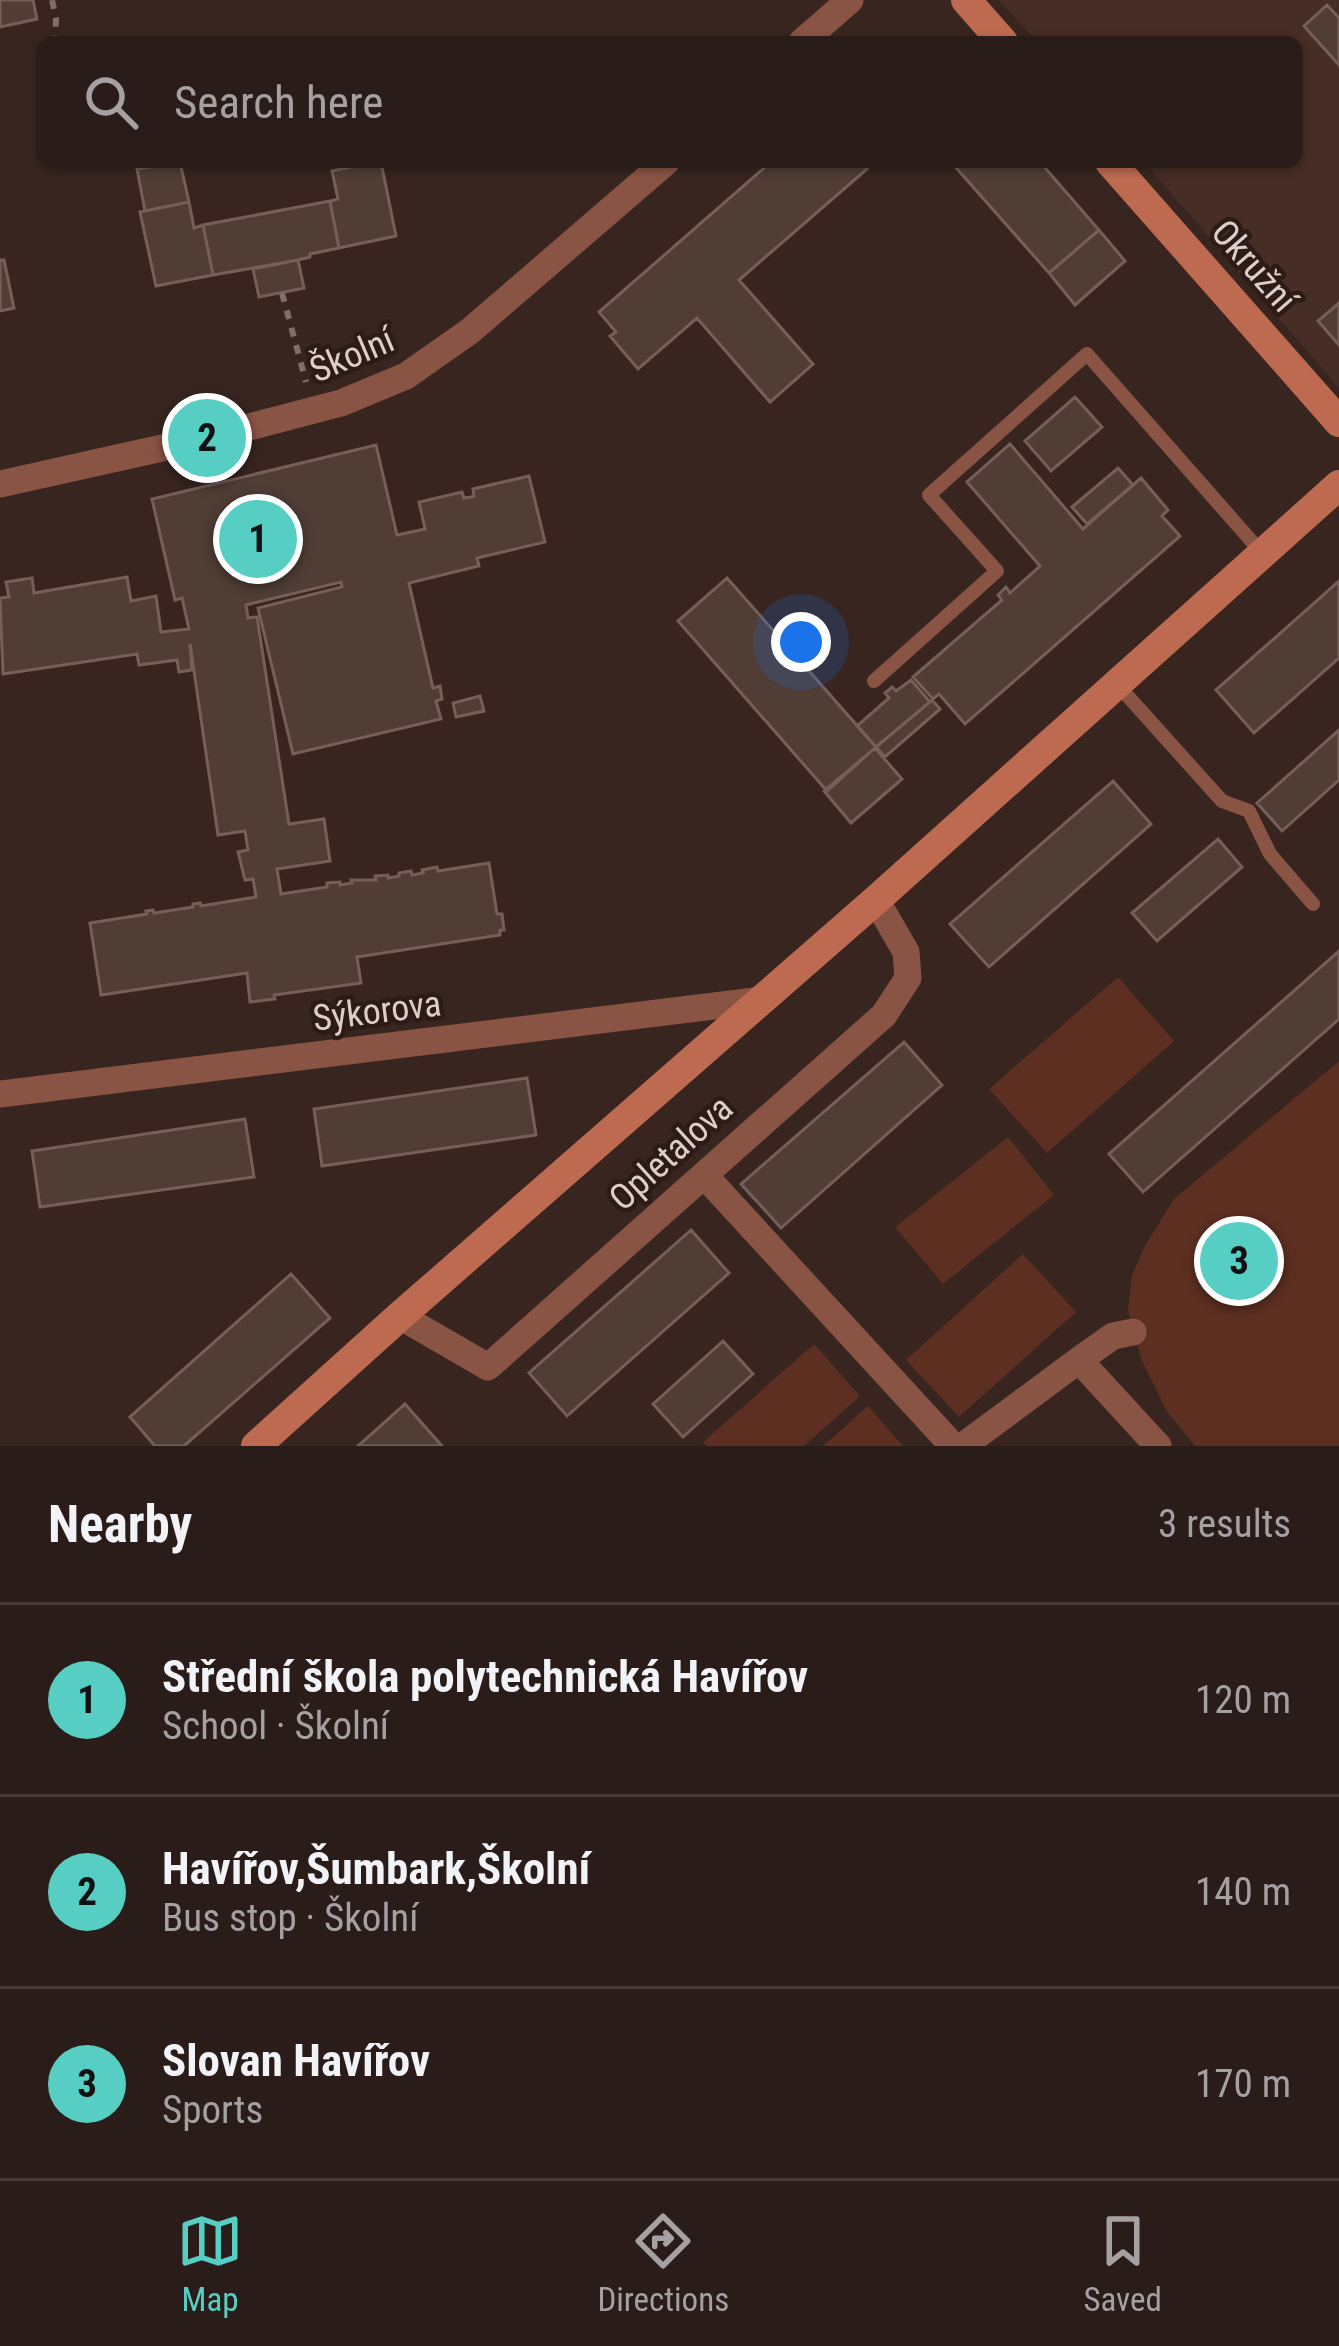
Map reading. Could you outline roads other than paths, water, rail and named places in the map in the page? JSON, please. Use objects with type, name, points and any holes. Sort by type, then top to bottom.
[{"type":"street","points":[[809,36],[850,0]]},
{"type":"street","points":[[966,0],[998,36]]},
{"type":"street","name":"Školní","points":[[0,484],[341,403],[406,376],[470,331],[659,168]]},
{"type":"street","name":"Okružní","points":[[1114,168],[1339,422]]},
{"type":"street","name":"Opletalova","points":[[256,1446],[1339,485]]},
{"type":"street","name":"Opletalova","points":[[400,1316],[488,1367],[884,1015],[908,978],[906,952],[876,900]]},
{"type":"street","name":"Sýkorova","points":[[0,1094],[763,1000]]},
{"type":"street","points":[[704,1175],[953,1446]]},
{"type":"street","points":[[964,1446],[1113,1336],[1133,1332]]},
{"type":"street","points":[[1079,1360],[1158,1446]]},
{"type":"lane","points":[[874,680],[997,571],[929,495],[1087,354],[1262,553]]},
{"type":"lane","points":[[1116,682],[1222,801],[1249,811],[1270,854],[1313,904]]},
{"type":"place","name":"Havířov,Šumbark,Školní","points":[[207,438]]},
{"type":"place","name":"Střední škola polytechnická Havířov","points":[[258,539]]},
{"type":"place","name":"Slovan Havířov","points":[[1239,1261]]}]
